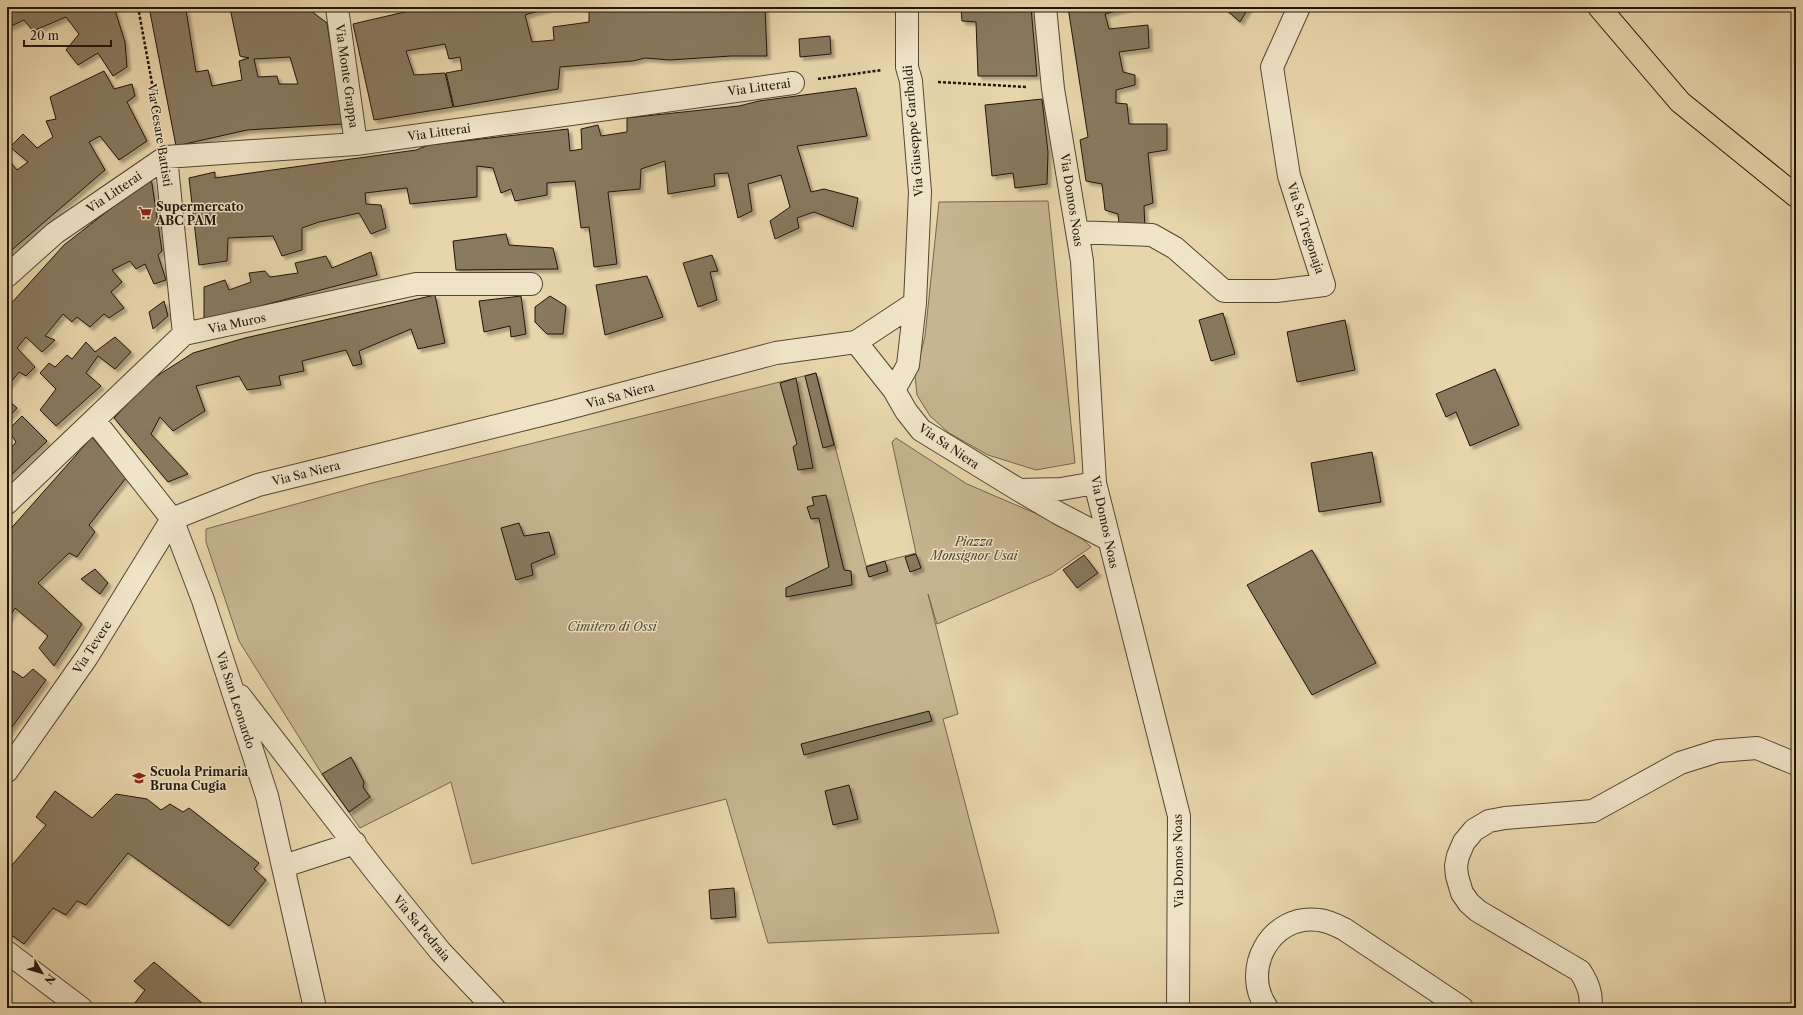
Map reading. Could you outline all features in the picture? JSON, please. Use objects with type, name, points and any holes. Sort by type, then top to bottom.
[{"type":"main road","points":[[1599,7],[1680,102],[1796,196]]},
{"type":"street","name":"Via Giuseppe Garibaldi","points":[[894,390],[908,365],[915,303],[920,192],[909,74],[907,7]]},
{"type":"street","name":"Via Domos Noas","points":[[1045,7],[1053,89],[1082,261],[1095,483],[1179,816],[1178,1008]]},
{"type":"street","name":"Via Sa Tregonaja","points":[[1077,232],[1152,235],[1175,248],[1224,290],[1276,292],[1324,285],[1289,176],[1272,67],[1299,7]]},
{"type":"street","name":"Via Monte Grappa","points":[[334,8],[356,144]]},
{"type":"street","name":"Via Litterai","points":[[7,276],[54,233],[166,157],[356,144],[793,83]]},
{"type":"street","name":"Via Cesare Battisti","points":[[166,157],[184,334]]},
{"type":"street","name":"Via Muros","points":[[184,334],[416,284],[531,284]]},
{"type":"street","points":[[856,342],[915,303]]},
{"type":"street","points":[[7,503],[184,334]]},
{"type":"street","name":"Via Sa Niera","points":[[172,519],[258,485],[557,411],[776,353],[856,342],[894,390],[906,411],[921,430],[1018,490],[1108,539]]},
{"type":"street","name":"Via San Leonardo","points":[[94,420],[172,519],[203,600],[267,796],[315,1008]]},
{"type":"street","points":[[1018,490],[1061,489],[1095,483]]},
{"type":"street","name":"Via Tevere","points":[[7,771],[88,657],[172,519]]},
{"type":"street","name":"Via Sa Pedraia","points":[[231,684],[389,888],[440,951],[494,1008]]},
{"type":"street","points":[[1590,1008],[1590,993],[1587,982],[1580,971],[1478,911],[1469,903],[1462,893],[1457,876],[1458,856],[1464,842],[1474,830],[1489,821],[1505,818],[1593,811],[1680,763],[1718,751],[1757,748],[1796,764]]},
{"type":"street","points":[[284,866],[355,843]]},
{"type":"street","points":[[1267,1008],[1257,986],[1257,968],[1261,952],[1271,938],[1286,926],[1304,920],[1318,919],[1331,922],[1344,929],[1462,1008]]},
{"type":"street","points":[[7,952],[80,1008]]},
{"type":"path","name":"Via Cesare Battisti","points":[[138,7],[166,157]]},
{"type":"path","name":"Via Litterai","points":[[793,83],[909,74],[1053,89]]},
{"type":"green space","points":[[1048,201],[1075,463],[1036,470],[988,455],[949,433],[930,416],[917,395],[915,376],[925,336],[939,202]]},
{"type":"green space","name":"Cimitero di Ossi","points":[[816,373],[866,566],[916,553],[892,442],[896,438],[967,484],[1072,529],[1091,547],[1052,574],[937,624],[928,594],[958,714],[943,719],[999,933],[768,943],[726,799],[472,864],[451,782],[360,828],[322,774],[239,641],[206,542],[206,529],[368,484]]},
{"type":"building","points":[[7,7],[114,7],[125,42],[127,67],[113,76],[98,53],[78,65],[66,50],[79,34],[66,17],[33,31],[24,20],[9,27],[7,26]]},
{"type":"building","points":[[149,7],[168,7],[186,10],[196,72],[208,70],[212,86],[242,80],[239,61],[249,58],[240,56],[230,8],[311,11],[327,23],[343,124],[247,130],[176,146]],"holes":[[[290,57],[298,84],[279,84],[277,76],[258,77],[254,59]]]},
{"type":"building","points":[[426,7],[467,7],[468,9],[481,7],[552,7],[525,15],[532,42],[554,40],[553,27],[589,22],[589,11],[609,7],[765,7],[767,56],[731,56],[670,60],[645,58],[633,61],[560,67],[558,89],[454,107],[446,73],[462,70],[460,57],[449,59],[445,44],[406,51],[414,75],[445,73],[453,107],[374,120],[353,24]]},
{"type":"building","points":[[961,7],[1031,7],[1037,76],[978,76],[976,22],[962,21]]},
{"type":"building","points":[[1068,7],[1131,7],[1105,14],[1109,29],[1148,25],[1149,48],[1119,52],[1123,72],[1135,75],[1135,85],[1116,90],[1116,103],[1127,104],[1129,124],[1167,124],[1167,150],[1148,153],[1153,203],[1144,206],[1145,231],[1120,233],[1118,214],[1105,210],[1102,184],[1086,181],[1080,140],[1088,137]]},
{"type":"building","points":[[1223,7],[1249,7],[1240,22]]},
{"type":"building","points":[[830,36],[831,54],[800,57],[799,39]]},
{"type":"building","points":[[104,71],[114,89],[132,84],[135,96],[127,102],[147,141],[119,160],[100,136],[89,142],[105,170],[7,254],[7,158],[17,170],[28,162],[10,147],[23,134],[37,148],[53,137],[46,121],[56,119],[50,97]]},
{"type":"building","points":[[856,88],[867,136],[797,146],[811,192],[824,189],[858,198],[853,227],[814,212],[797,218],[799,228],[775,239],[770,221],[790,207],[781,175],[748,184],[752,211],[738,218],[728,173],[714,174],[715,186],[668,194],[665,161],[641,169],[640,189],[608,192],[617,264],[594,267],[589,227],[581,228],[575,181],[547,183],[547,195],[515,201],[511,189],[501,193],[493,168],[477,166],[477,197],[410,204],[407,188],[365,193],[366,204],[381,205],[386,228],[371,234],[359,213],[319,222],[302,228],[302,250],[282,256],[273,236],[228,238],[227,261],[199,265],[189,178],[215,172],[215,178],[416,150],[429,145],[568,129],[570,151],[582,149],[581,129],[598,125],[601,136],[627,132],[627,118],[739,106],[759,101]]},
{"type":"building","points":[[1042,99],[1048,152],[1047,184],[1015,188],[1013,173],[992,176],[985,105]]},
{"type":"building","points":[[151,177],[162,251],[158,255],[166,280],[154,284],[145,264],[136,269],[130,261],[112,270],[122,282],[111,292],[124,308],[109,318],[104,314],[90,327],[77,317],[72,322],[63,314],[45,336],[55,340],[42,352],[26,337],[17,348],[35,367],[26,376],[19,372],[7,387],[7,308],[64,245]]},
{"type":"building","points":[[506,234],[509,245],[553,248],[558,269],[456,270],[453,241]]},
{"type":"building","points":[[371,252],[377,275],[204,321],[204,287],[225,280],[229,290],[251,282],[249,273],[265,271],[270,277],[298,273],[295,263],[326,256],[332,268]]},
{"type":"building","points":[[712,255],[718,271],[710,272],[717,300],[698,307],[683,263]]},
{"type":"building","points":[[647,276],[663,317],[605,335],[596,285]]},
{"type":"building","points":[[435,295],[445,343],[418,349],[411,329],[359,351],[362,364],[353,366],[346,350],[302,361],[304,371],[279,376],[281,385],[247,390],[239,376],[196,386],[205,411],[173,431],[160,417],[151,434],[188,474],[168,482],[114,418],[149,381],[193,353],[245,338]]},
{"type":"building","points":[[521,296],[526,334],[511,337],[510,326],[484,332],[479,301]]},
{"type":"building","points":[[550,296],[566,306],[563,334],[547,334],[535,322],[535,307]]},
{"type":"building","points":[[164,301],[168,316],[153,329],[149,312]]},
{"type":"building","points":[[1223,313],[1235,354],[1211,361],[1199,320]]},
{"type":"building","points":[[1345,320],[1355,370],[1297,382],[1287,332]]},
{"type":"building","points":[[115,337],[131,352],[115,369],[98,356],[86,373],[101,386],[56,426],[40,410],[56,389],[40,373],[49,363],[55,367],[67,355],[72,359],[86,342],[95,352]]},
{"type":"building","points":[[1495,369],[1519,425],[1470,446],[1456,412],[1446,417],[1436,394]]},
{"type":"building","points":[[816,373],[834,445],[823,448],[805,376]]},
{"type":"building","points":[[796,378],[813,468],[798,470],[793,447],[797,444],[780,383]]},
{"type":"building","points":[[7,399],[17,408],[7,419]]},
{"type":"building","points":[[22,416],[47,441],[7,479],[7,453],[16,442],[8,430]]},
{"type":"building","points":[[92,437],[126,478],[89,525],[95,532],[77,557],[69,553],[38,583],[82,624],[54,666],[39,648],[48,636],[15,608],[7,621],[7,533]]},
{"type":"building","points":[[1372,452],[1381,502],[1319,512],[1311,463]]},
{"type":"building","points":[[826,495],[844,570],[851,571],[852,585],[786,597],[786,588],[829,567],[819,518],[811,519],[807,507],[814,505],[812,497]]},
{"type":"building","points":[[519,523],[524,536],[549,532],[555,554],[531,564],[533,575],[516,580],[501,528]]},
{"type":"building","points":[[1312,550],[1376,663],[1312,695],[1247,585]]},
{"type":"building","points":[[916,554],[921,568],[910,572],[905,557]]},
{"type":"building","points":[[1084,555],[1098,573],[1077,588],[1063,570]]},
{"type":"building","points":[[885,561],[888,571],[869,577],[866,567]]},
{"type":"building","points":[[95,569],[108,583],[100,594],[81,579]]},
{"type":"building","points":[[33,669],[46,680],[7,734],[7,682],[13,671],[23,678]]},
{"type":"building","points":[[929,711],[932,721],[804,755],[801,744]]},
{"type":"building","points":[[351,757],[364,782],[363,787],[370,797],[349,812],[322,774]]},
{"type":"building","points":[[849,785],[858,819],[833,825],[825,791]]},
{"type":"building","points":[[55,791],[92,818],[116,794],[147,799],[161,810],[170,804],[183,812],[189,808],[259,863],[254,869],[266,880],[229,926],[128,853],[86,905],[77,901],[66,915],[53,908],[24,944],[7,932],[7,871],[46,825],[36,817]]},
{"type":"building","points":[[734,888],[736,917],[711,919],[709,890]]},
{"type":"building","points":[[154,962],[202,1003],[198,1008],[139,1008],[134,1004],[145,990],[134,981]]},
{"type":"building","points":[[415,1004],[416,1008],[399,1008]]},
{"type":"place","name":"Supermercato ABC PAM","points":[[145,213]]},
{"type":"place","name":"Scuola Primaria Bruna Cugia","points":[[139,778]]},
{"type":"park label","name":"Piazza Monsignor Usai","points":[[974,548]]}]
